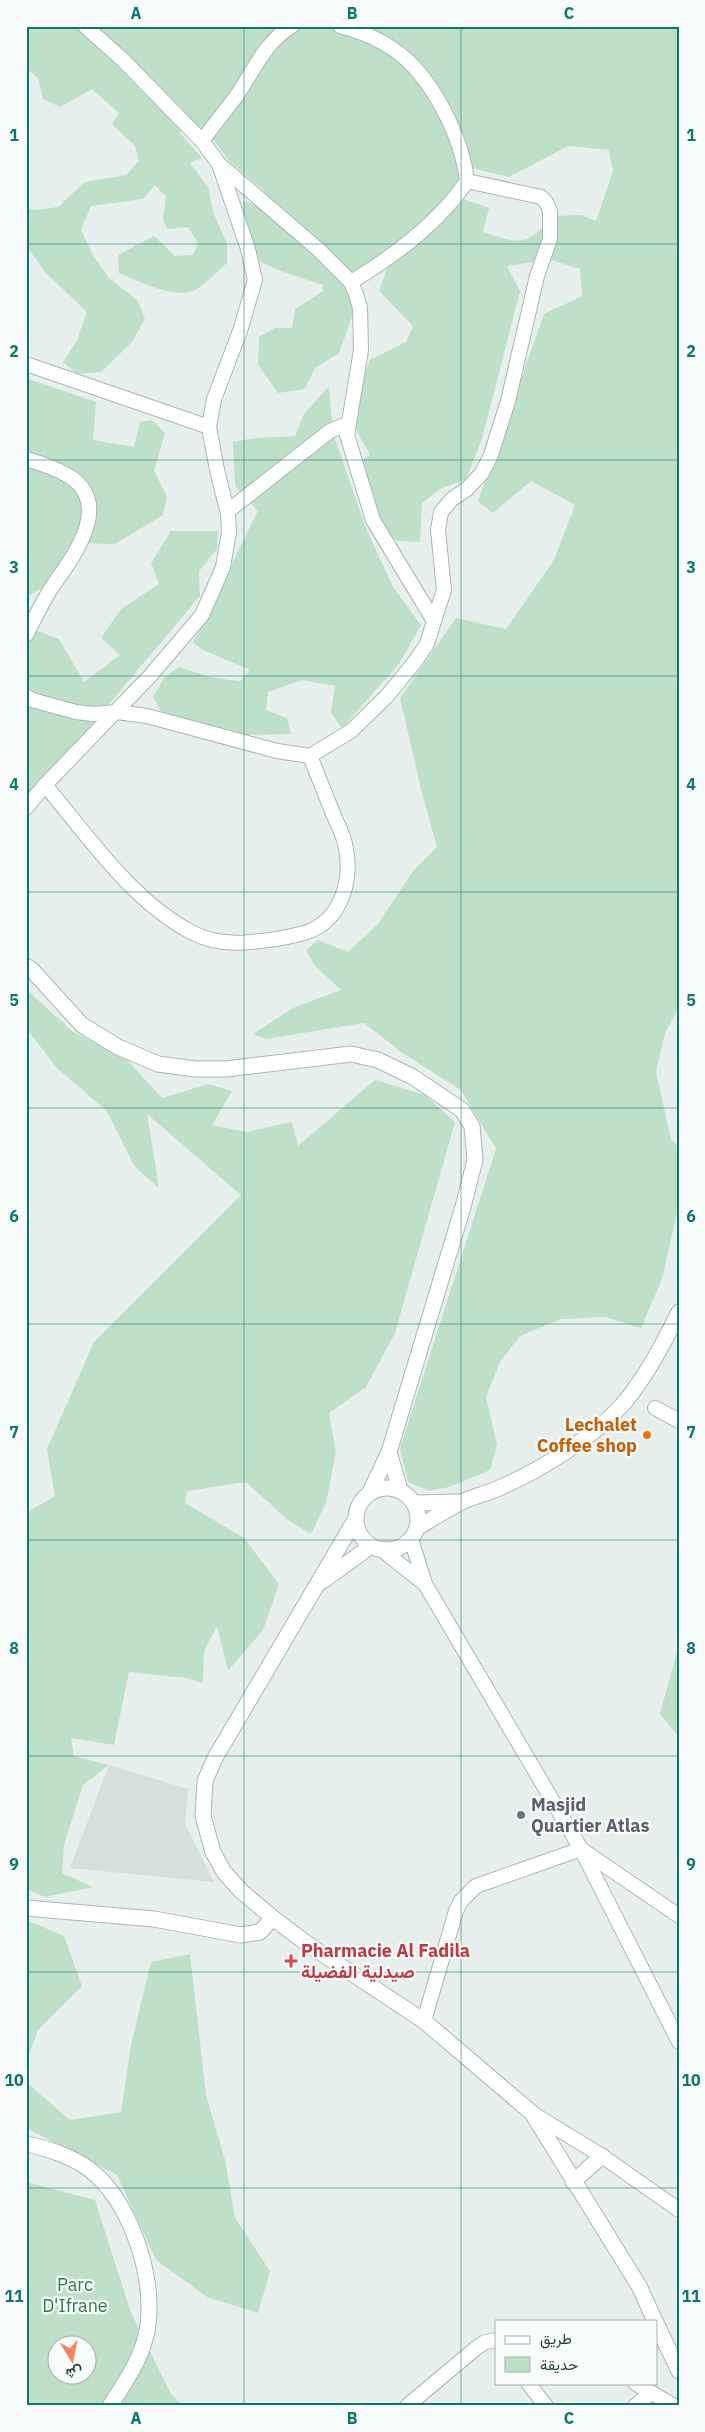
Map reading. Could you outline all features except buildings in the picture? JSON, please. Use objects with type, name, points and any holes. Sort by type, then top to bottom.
[{"type":"street","points":[[85,26],[123,60],[202,141],[219,164],[272,208],[351,282],[360,308],[361,350],[347,435],[373,520],[434,621]]},
{"type":"street","points":[[202,141],[236,96],[265,51],[285,30],[292,26]]},
{"type":"street","points":[[340,26],[367,35],[385,44],[413,66],[435,98],[459,142],[468,181]]},
{"type":"street","points":[[26,808],[117,712],[202,614],[223,567],[229,532],[228,511],[217,470],[209,427],[214,399],[240,331],[254,280],[248,249],[219,164]]},
{"type":"street","points":[[351,282],[398,252],[442,210],[468,181]]},
{"type":"street","points":[[26,696],[32,700],[76,712],[93,714],[117,712],[147,716],[277,751],[310,756],[351,731],[387,696],[414,663],[426,644],[444,590],[438,530],[441,512],[452,499],[476,481],[490,455],[508,400],[538,276],[550,239],[550,211],[546,202],[541,197],[468,181]]},
{"type":"street","points":[[26,364],[209,427]]},
{"type":"street","points":[[228,511],[330,430],[349,423]]},
{"type":"street","points":[[26,459],[70,477],[84,493],[89,512],[84,536],[78,549],[54,584],[26,635]]},
{"type":"street","points":[[45,786],[122,875],[152,905],[192,932],[232,944],[250,942],[310,931],[321,924],[340,904],[347,880],[348,864],[345,843],[310,756]]},
{"type":"street","points":[[26,954],[29,968],[82,1025],[118,1047],[158,1064],[196,1069],[226,1069],[351,1054],[378,1060],[413,1077],[462,1110],[472,1126],[475,1160],[463,1207],[388,1452],[370,1492],[360,1504],[355,1520],[215,1758],[205,1781],[203,1816],[213,1852],[224,1872],[241,1891],[273,1918],[306,1943],[424,2021],[532,2113],[602,2156],[679,2210]]},
{"type":"street","points":[[317,1585],[377,1548],[393,1550],[403,1546],[414,1533],[462,1502],[500,1488],[558,1457],[606,1421],[624,1402],[643,1376],[659,1352],[679,1312]]},
{"type":"street","points":[[655,1408],[679,1421]]},
{"type":"street","points":[[388,1452],[400,1490],[414,1503],[418,1515],[414,1533],[425,1584],[581,1849],[679,2042]]},
{"type":"street","points":[[370,1492],[385,1488],[400,1490]]},
{"type":"street","points":[[414,1503],[462,1502]]},
{"type":"street","points":[[355,1520],[360,1535],[425,1584]]},
{"type":"street","points":[[581,1849],[679,1916]]},
{"type":"street","points":[[424,2021],[461,1901],[476,1886],[581,1849]]},
{"type":"street","points":[[26,1908],[154,1919],[241,1935],[260,1932],[273,1918]]},
{"type":"street","points":[[532,2113],[639,2286],[655,2320]]},
{"type":"street","points":[[26,2144],[58,2152],[94,2172],[112,2190],[137,2244],[148,2289],[148,2324],[139,2357],[110,2406]]},
{"type":"street","points":[[573,2182],[602,2156]]},
{"type":"street","points":[[658,2326],[679,2371]]},
{"type":"street","points":[[407,2406],[475,2349],[485,2342],[495,2340]]},
{"type":"street","points":[[529,2384],[546,2406]]},
{"type":"street","points":[[637,2384],[674,2406]]},
{"type":"street","points":[[636,2406],[651,2393]]},
{"type":"shaded area","points":[[109,1765],[188,1789],[185,1825],[214,1882],[70,1868]]},
{"type":"green space","points":[[26,26],[679,26],[679,1007],[665,1033],[656,1072],[671,1139],[679,1148],[679,1204],[662,1279],[641,1328],[605,1317],[561,1319],[520,1336],[500,1362],[486,1397],[497,1445],[490,1470],[449,1487],[429,1491],[408,1482],[400,1448],[496,1149],[461,1090],[404,1054],[364,1023],[266,1039],[253,1034],[293,1008],[341,990],[315,966],[306,950],[318,940],[348,952],[378,924],[413,871],[437,847],[422,793],[400,698],[456,618],[506,629],[554,560],[575,505],[531,481],[493,513],[478,501],[544,314],[582,296],[580,269],[551,260],[507,266],[520,291],[482,439],[466,479],[440,489],[422,503],[420,542],[398,541],[379,528],[359,462],[370,455],[353,424],[362,380],[370,360],[406,342],[413,326],[379,291],[388,266],[360,280],[358,300],[339,353],[315,368],[305,389],[278,393],[258,365],[259,337],[275,328],[292,328],[295,309],[323,291],[323,285],[260,262],[244,216],[243,201],[258,205],[264,191],[230,162],[215,142],[198,127],[179,132],[202,158],[190,163],[208,187],[214,215],[227,243],[227,263],[201,286],[189,292],[180,293],[158,289],[136,281],[119,273],[118,255],[154,236],[175,256],[193,255],[198,243],[188,227],[167,229],[163,219],[166,197],[155,185],[143,199],[91,206],[81,230],[94,257],[109,278],[137,300],[145,318],[133,341],[101,372],[77,374],[63,362],[77,340],[87,312],[45,272],[26,245],[26,208],[35,210],[58,207],[85,182],[126,175],[139,161],[135,146],[112,124],[119,113],[92,89],[60,107],[43,99],[38,78],[26,68]],"holes":[[[568,146],[609,150],[613,171],[596,221],[581,215],[556,216],[537,233],[523,240],[516,241],[483,232],[489,208],[458,197],[468,167],[509,177]]]},
{"type":"green space","points":[[26,378],[96,402],[93,440],[134,447],[140,422],[152,420],[165,433],[154,471],[167,497],[163,515],[115,544],[76,543],[56,581],[26,597]]},
{"type":"green space","points":[[329,386],[333,433],[365,526],[393,587],[421,625],[399,664],[342,728],[331,713],[335,686],[302,680],[268,692],[266,710],[287,718],[291,734],[245,735],[165,719],[153,697],[164,678],[179,667],[210,677],[240,681],[250,670],[201,649],[193,642],[258,511],[235,486],[233,442],[255,438],[295,436],[304,414]]},
{"type":"green space","points":[[171,531],[218,531],[217,549],[199,571],[200,596],[78,741],[26,795],[26,627],[59,639],[84,682],[120,655],[101,638],[121,609],[159,584],[151,563]]},
{"type":"green space","points":[[26,989],[72,1031],[126,1059],[162,1098],[208,1084],[232,1091],[212,1125],[246,1132],[292,1122],[298,1146],[375,1080],[425,1095],[455,1122],[395,1333],[366,1387],[329,1413],[336,1452],[326,1503],[311,1534],[288,1520],[246,1482],[187,1491],[185,1503],[244,1538],[279,1584],[263,1630],[228,1671],[217,1626],[204,1651],[203,1683],[187,1678],[129,1672],[114,1745],[71,1738],[74,1756],[109,1765],[83,1785],[64,1845],[62,1873],[93,1887],[45,1897],[26,1889],[26,1513],[55,1496],[47,1449],[94,1342],[241,1195],[147,1114],[159,1188],[135,1167],[107,1111],[57,1068],[26,1028]]},
{"type":"green space","points":[[679,1644],[679,1737],[660,1714]]},
{"type":"green space","points":[[26,1920],[64,1936],[82,1986],[38,2030],[26,2063]]},
{"type":"green space","points":[[190,1954],[206,2095],[225,2160],[235,2218],[270,2271],[258,2313],[207,2297],[156,2260],[117,2175],[26,2128],[26,2082],[70,2120],[121,2112],[131,2045],[151,1962]]},
{"type":"green space","name":"Parc D'Ifrane","points":[[26,2182],[95,2200],[131,2313],[171,2394],[183,2406],[26,2406]]},
{"type":"place","name":"Lechalet Coffee shop","points":[[647,1435]]},
{"type":"place","name":"Masjid Quartier Atlas","points":[[521,1815]]},
{"type":"place","name":"Pharmacie Al Fadila صيدلية الفضيلة","points":[[291,1961]]}]
